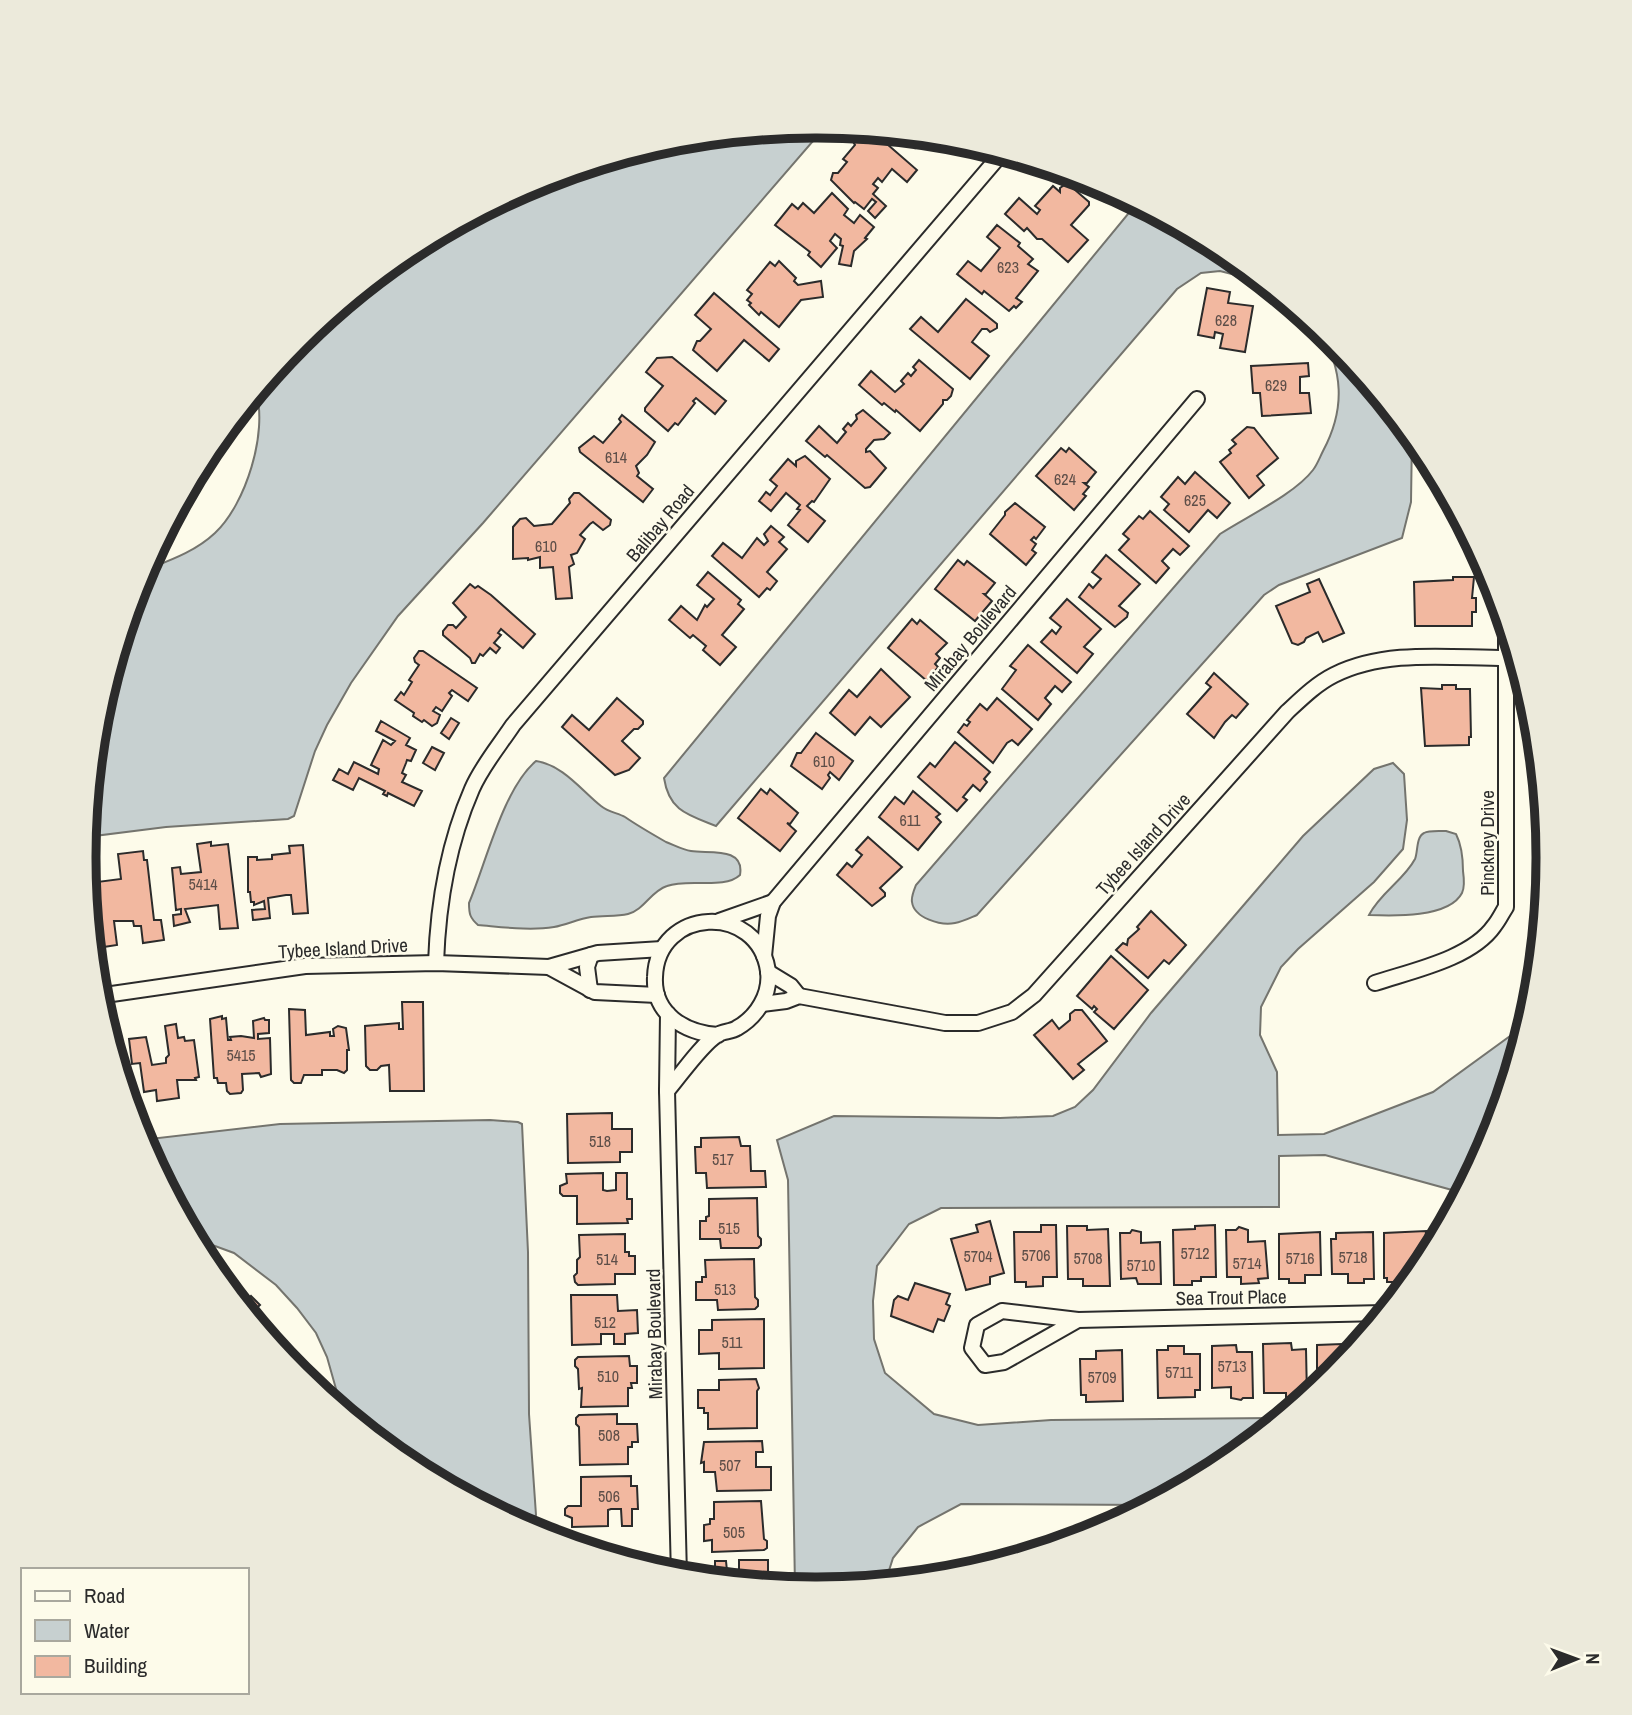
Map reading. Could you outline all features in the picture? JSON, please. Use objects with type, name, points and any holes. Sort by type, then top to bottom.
[{"type":"street","name":"Balibay Road","points":[[436,963],[443,886],[453,844],[472,789],[486,763],[513,725],[996,161]]},
{"type":"street","name":"Mirabay Boulevard","points":[[764,956],[768,916],[773,902],[1197,399]]},
{"type":"street","name":"Pinckney Drive","points":[[1375,983],[1444,960],[1477,943],[1493,928],[1506,907],[1506,654]]},
{"type":"street","name":"Tybee Island Drive","points":[[762,1004],[799,996],[945,1023],[978,1023],[1012,1012],[1034,995],[1287,712],[1312,689],[1354,666],[1386,658],[1506,658]]},
{"type":"street","points":[[662,949],[672,936],[686,926],[702,921],[719,921],[773,902]]},
{"type":"street","name":"Mirabay Boulevard","points":[[719,921],[738,927],[753,939],[764,956],[768,972],[767,989],[762,1004]]},
{"type":"street","name":"Tybee Island Drive","points":[[109,994],[305,966],[436,963],[549,967],[590,955],[662,949]]},
{"type":"street","name":"Mirabay Boulevard","points":[[662,949],[654,979],[657,995],[667,1014],[682,1027],[699,1034],[718,1035]]},
{"type":"street","points":[[590,955],[587,967],[590,990]]},
{"type":"street","name":"Tybee Island Drive","points":[[549,967],[590,990],[657,995]]},
{"type":"street","name":"Tybee Island Drive","points":[[768,972],[791,986],[799,996]]},
{"type":"street","points":[[667,1091],[718,1035],[735,1030],[751,1019],[762,1004]]},
{"type":"street","name":"Mirabay Boulevard","points":[[667,1014],[679,1563]]},
{"type":"street","name":"Sea Trout Place","points":[[1078,1320],[1004,1362],[985,1365],[972,1348],[977,1325],[1002,1311],[1078,1320],[1373,1313]]},
{"type":"water","points":[[816,138],[483,523],[398,616],[351,683],[327,725],[315,751],[294,816],[288,819],[166,827],[97,836],[102,764],[110,717],[134,626],[159,564],[199,546],[215,533],[236,504],[252,467],[259,427],[258,403],[275,383],[341,316],[416,259],[498,212],[585,176],[630,162],[722,144]]},
{"type":"water","points":[[1131,211],[1176,234],[1240,276],[1220,271],[1201,273],[1177,289],[716,826],[675,805],[664,778]]},
{"type":"water","points":[[1332,356],[1387,419],[1412,455],[1411,502],[1402,538],[1279,585],[1264,595],[977,915],[949,924],[923,916],[914,908],[912,902],[916,885],[1220,534],[1295,488],[1314,468],[1330,435],[1338,404],[1339,389]]},
{"type":"water","points":[[536,761],[555,767],[604,808],[625,817],[666,842],[698,852],[731,855],[737,859],[740,875],[725,882],[685,883],[661,888],[639,909],[623,915],[591,917],[545,928],[478,925],[471,916],[469,903],[505,808],[514,789]]},
{"type":"water","points":[[1393,763],[1404,774],[1407,820],[1403,849],[1374,882],[1281,967],[1261,1007],[1260,1035],[1277,1072],[1278,1135],[1324,1134],[1433,1092],[1514,1034],[1498,1089],[1454,1190],[1325,1155],[1279,1156],[1279,1207],[941,1208],[909,1224],[877,1266],[873,1301],[874,1339],[885,1373],[934,1414],[978,1425],[1051,1420],[1267,1418],[1216,1456],[1130,1505],[961,1504],[918,1527],[893,1558],[888,1573],[795,1577],[788,1180],[777,1140],[834,1116],[1000,1118],[1053,1116],[1075,1107],[1093,1090],[1151,1013],[1303,836],[1374,769]]},
{"type":"water","points":[[1429,831],[1456,834],[1462,857],[1464,888],[1455,901],[1445,907],[1420,914],[1369,915],[1379,900],[1410,867],[1415,859],[1421,835]]},
{"type":"water","points":[[490,1120],[522,1124],[528,1252],[529,1414],[536,1515],[532,1518],[456,1481],[416,1456],[338,1396],[327,1357],[316,1333],[276,1285],[234,1253],[210,1244],[170,1176],[153,1139],[280,1124]]},
{"type":"building","points":[[851,139],[884,141],[917,170],[907,182],[892,169],[882,182],[878,178],[873,184],[878,188],[873,194],[886,206],[875,218],[868,211],[876,202],[872,199],[864,209],[831,180],[833,173],[838,173],[847,162],[843,159],[855,145]]},
{"type":"building","points":[[1069,184],[1089,202],[1071,225],[1088,240],[1068,262],[1042,239],[1037,239],[1027,228],[1024,231],[1005,214],[1019,198],[1037,214],[1040,210],[1035,206],[1053,186],[1060,192],[1060,188]]},
{"type":"building","points":[[832,193],[848,209],[844,215],[854,223],[860,215],[874,227],[865,238],[867,239],[854,251],[851,266],[839,264],[843,246],[840,245],[841,239],[835,234],[830,241],[837,248],[821,267],[808,255],[810,252],[775,225],[792,204],[798,209],[803,203],[814,213]]},
{"type":"building","points":[[997,225],[1020,243],[1018,246],[1033,259],[1028,264],[1038,271],[1016,298],[1022,302],[1009,311],[957,274],[968,261],[981,271],[1000,248],[987,237]]},
{"type":"building","points":[[779,261],[796,278],[794,281],[798,285],[821,281],[823,297],[801,300],[779,327],[761,312],[759,315],[749,305],[751,303],[747,300],[752,294],[747,290],[770,262],[775,266]]},
{"type":"building","points":[[1207,288],[1230,292],[1228,303],[1253,306],[1245,352],[1220,348],[1223,334],[1215,332],[1214,338],[1198,335]]},
{"type":"building","points":[[714,293],[779,349],[769,361],[744,340],[717,371],[693,350],[697,341],[711,329],[695,315]]},
{"type":"building","points":[[966,299],[997,324],[997,328],[990,332],[982,329],[972,342],[989,356],[970,379],[910,329],[921,317],[938,332]]},
{"type":"building","points":[[672,357],[726,401],[715,414],[696,398],[678,425],[675,423],[668,431],[645,411],[663,386],[646,372],[657,358]]},
{"type":"building","points":[[919,360],[953,389],[951,396],[943,400],[943,404],[920,431],[896,410],[895,412],[884,403],[882,405],[859,385],[871,371],[895,392],[904,384],[901,381],[908,373],[911,376],[916,370],[913,367]]},
{"type":"building","points":[[1308,363],[1309,376],[1300,377],[1300,393],[1309,393],[1311,413],[1262,416],[1260,393],[1253,393],[1251,366]]},
{"type":"building","points":[[863,410],[890,433],[884,439],[874,440],[866,449],[866,452],[870,451],[886,468],[870,487],[865,488],[827,455],[825,457],[806,441],[819,426],[837,443],[846,432],[843,429],[848,423],[851,426],[857,419],[856,415]]},
{"type":"building","points":[[622,415],[655,442],[636,466],[639,473],[637,476],[653,489],[643,502],[580,452],[579,448],[594,436],[603,443],[621,422],[619,419]]},
{"type":"building","points":[[1247,427],[1254,428],[1278,458],[1257,476],[1264,485],[1249,498],[1220,462],[1231,453],[1229,450],[1236,444],[1232,440]]},
{"type":"building","points":[[1061,448],[1066,452],[1069,448],[1096,472],[1084,483],[1089,487],[1083,494],[1086,496],[1074,510],[1036,476]]},
{"type":"building","points":[[805,456],[830,479],[814,502],[807,506],[825,521],[808,542],[788,525],[800,510],[797,509],[800,505],[786,493],[771,511],[759,501],[766,492],[770,495],[777,486],[770,480],[788,459],[796,466],[796,461]]},
{"type":"building","points":[[1195,472],[1230,503],[1217,518],[1208,510],[1189,532],[1164,510],[1169,504],[1161,497],[1178,477],[1185,484]]},
{"type":"building","points":[[574,493],[579,493],[611,520],[610,525],[603,530],[593,522],[580,535],[585,539],[577,553],[571,555],[574,564],[569,567],[572,598],[556,599],[553,567],[540,568],[540,557],[528,560],[513,559],[513,527],[520,519],[526,518],[534,526],[552,524],[570,503],[569,499]]},
{"type":"building","points":[[1015,503],[1045,527],[1036,539],[1034,537],[1031,540],[1036,544],[1032,550],[1036,553],[1026,565],[990,534],[1005,512]]},
{"type":"building","points":[[1150,511],[1189,546],[1180,555],[1173,549],[1162,561],[1169,568],[1156,583],[1119,550],[1129,539],[1123,534],[1139,516],[1143,519]]},
{"type":"building","points":[[771,526],[784,537],[779,542],[787,549],[767,572],[777,581],[759,597],[712,556],[723,543],[742,558],[757,538],[764,545],[768,541],[764,534]]},
{"type":"building","points":[[1106,555],[1140,584],[1119,606],[1128,613],[1115,627],[1079,597],[1089,584],[1093,588],[1101,579],[1092,572]]},
{"type":"building","points":[[958,560],[964,565],[967,561],[995,583],[984,594],[992,601],[975,621],[935,589]]},
{"type":"building","points":[[708,572],[741,600],[738,604],[744,609],[722,635],[736,647],[720,665],[703,650],[706,646],[693,635],[690,638],[669,620],[681,606],[697,620],[705,605],[707,607],[714,599],[697,585]]},
{"type":"building","points":[[1453,577],[1474,577],[1472,598],[1476,598],[1476,612],[1472,612],[1472,626],[1415,626],[1414,582],[1453,580]]},
{"type":"building","points":[[1319,579],[1344,633],[1323,642],[1318,632],[1298,645],[1292,643],[1276,606],[1310,592],[1307,584]]},
{"type":"building","points":[[470,584],[491,595],[535,634],[523,648],[501,629],[498,633],[501,635],[494,643],[500,648],[496,653],[490,648],[472,663],[470,658],[443,635],[448,625],[456,628],[466,617],[453,603]]},
{"type":"building","points":[[1067,599],[1101,629],[1084,647],[1093,654],[1077,673],[1041,642],[1052,630],[1056,634],[1061,627],[1050,618]]},
{"type":"building","points":[[912,619],[917,624],[920,620],[947,643],[936,654],[940,658],[935,664],[938,667],[927,681],[888,648]]},
{"type":"building","points":[[1028,645],[1071,682],[1062,692],[1055,686],[1045,698],[1051,704],[1038,720],[1002,689],[1016,670],[1010,666]]},
{"type":"building","points":[[419,651],[423,651],[477,688],[468,701],[452,690],[449,693],[452,696],[442,711],[436,707],[433,711],[440,715],[437,723],[432,726],[413,716],[414,713],[395,700],[401,692],[404,695],[412,682],[409,680],[419,665],[414,658]]},
{"type":"building","points":[[881,669],[910,697],[881,727],[870,717],[855,735],[830,713],[849,690],[857,697]]},
{"type":"building","points":[[1214,673],[1248,704],[1236,718],[1232,715],[1225,722],[1214,738],[1187,714],[1211,687],[1206,683]]},
{"type":"building","points":[[1442,685],[1470,689],[1469,745],[1425,746],[1421,688],[1442,689]]},
{"type":"building","points":[[617,698],[643,721],[643,724],[622,741],[640,758],[629,770],[615,775],[562,727],[572,715],[589,730]]},
{"type":"building","points":[[997,698],[1032,729],[1018,745],[1012,740],[1007,743],[993,763],[958,732],[964,724],[967,726],[970,722],[967,720],[980,704],[987,710]]},
{"type":"building","points":[[451,718],[459,723],[449,739],[441,733]]},
{"type":"building","points":[[381,721],[410,738],[406,745],[416,750],[411,761],[407,760],[402,773],[406,775],[402,782],[422,791],[414,806],[388,793],[387,796],[383,794],[385,791],[359,778],[353,790],[333,780],[339,769],[348,774],[354,762],[378,774],[379,769],[371,765],[383,740],[391,745],[395,741],[376,731]]},
{"type":"building","points":[[816,733],[853,761],[839,780],[830,772],[830,778],[822,789],[791,766],[797,753],[801,753]]},
{"type":"building","points":[[955,742],[990,772],[980,791],[973,785],[963,797],[967,800],[957,811],[918,777],[930,763],[935,767]]},
{"type":"building","points":[[432,747],[444,753],[435,770],[423,763]]},
{"type":"building","points":[[761,789],[767,794],[770,789],[798,813],[790,824],[787,823],[796,831],[780,851],[738,818]]},
{"type":"building","points":[[913,791],[940,814],[936,817],[941,822],[918,850],[879,817],[895,797],[904,804]]},
{"type":"building","points":[[868,837],[902,867],[880,888],[885,896],[872,906],[837,875],[847,863],[852,867],[862,855],[856,850]]},
{"type":"building","points":[[211,842],[211,846],[228,844],[238,928],[220,929],[218,905],[185,909],[190,922],[174,926],[173,915],[181,914],[181,909],[176,910],[172,868],[180,867],[181,874],[201,872],[197,844]]},
{"type":"building","points":[[303,845],[308,913],[293,914],[291,895],[286,895],[268,898],[270,918],[253,920],[252,910],[265,909],[264,901],[254,905],[254,902],[251,902],[248,892],[248,857],[257,857],[257,860],[272,859],[272,855],[290,853],[289,846]]},
{"type":"building","points":[[143,851],[144,860],[147,860],[154,920],[161,920],[164,940],[143,943],[141,926],[134,926],[133,921],[114,921],[117,945],[102,947],[97,882],[121,879],[118,854]]},
{"type":"building","points":[[1534,859],[1536,859],[1535,884]]},
{"type":"building","points":[[1151,911],[1186,945],[1169,964],[1164,960],[1148,978],[1116,950],[1123,943],[1127,945],[1128,939],[1139,929],[1137,927]]},
{"type":"building","points":[[1111,956],[1148,990],[1114,1029],[1094,1012],[1097,1009],[1094,1006],[1092,1009],[1077,996]]},
{"type":"building","points":[[402,1002],[423,1002],[424,1091],[390,1091],[389,1065],[381,1066],[377,1070],[370,1070],[366,1066],[365,1026],[399,1023],[399,1029],[403,1029]]},
{"type":"building","points":[[289,1009],[305,1010],[306,1035],[330,1032],[330,1036],[334,1036],[333,1029],[338,1026],[346,1028],[349,1050],[347,1070],[344,1073],[322,1070],[322,1075],[304,1075],[301,1083],[291,1080]]},
{"type":"building","points":[[1075,1010],[1082,1010],[1107,1041],[1078,1064],[1084,1070],[1073,1079],[1034,1035],[1052,1020],[1059,1029],[1070,1020],[1070,1014]]},
{"type":"building","points":[[222,1016],[222,1019],[226,1018],[228,1040],[231,1040],[230,1037],[241,1036],[254,1038],[253,1021],[264,1018],[269,1020],[269,1033],[258,1034],[258,1039],[270,1038],[271,1074],[261,1077],[259,1073],[242,1074],[241,1093],[230,1094],[226,1083],[218,1083],[217,1078],[214,1078],[210,1019]]},
{"type":"building","points":[[176,1024],[178,1038],[184,1037],[185,1041],[194,1040],[199,1077],[195,1078],[196,1080],[177,1080],[179,1098],[157,1101],[156,1090],[144,1092],[140,1063],[132,1064],[129,1039],[146,1037],[152,1065],[166,1063],[169,1055],[165,1026]]},
{"type":"building","points":[[612,1113],[612,1129],[632,1129],[632,1152],[620,1152],[620,1162],[568,1163],[567,1114]]},
{"type":"building","points":[[739,1137],[741,1146],[750,1146],[751,1171],[765,1171],[766,1187],[707,1188],[706,1173],[696,1173],[695,1147],[701,1147],[701,1138]]},
{"type":"building","points":[[603,1173],[603,1190],[607,1191],[616,1190],[616,1173],[627,1173],[627,1199],[632,1199],[632,1219],[627,1219],[628,1223],[577,1224],[577,1196],[563,1196],[560,1193],[560,1186],[567,1183],[566,1174]]},
{"type":"building","points":[[757,1198],[758,1236],[761,1239],[758,1248],[721,1248],[720,1239],[700,1239],[700,1221],[706,1221],[709,1216],[709,1199]]},
{"type":"building","points":[[990,1221],[1004,1273],[990,1277],[990,1284],[966,1290],[951,1239],[978,1232],[976,1225]]},
{"type":"building","points":[[1041,1225],[1056,1225],[1057,1277],[1043,1277],[1043,1286],[1026,1287],[1026,1282],[1015,1282],[1014,1232],[1041,1232]]},
{"type":"building","points":[[1215,1225],[1216,1277],[1201,1277],[1201,1281],[1192,1281],[1192,1285],[1174,1285],[1173,1230]]},
{"type":"building","points":[[1067,1226],[1087,1226],[1087,1230],[1108,1229],[1110,1286],[1083,1286],[1083,1279],[1068,1279]]},
{"type":"building","points":[[1239,1227],[1248,1230],[1248,1242],[1265,1241],[1268,1278],[1258,1279],[1259,1283],[1241,1284],[1241,1277],[1227,1277],[1226,1230],[1236,1230]]},
{"type":"building","points":[[1132,1230],[1141,1232],[1141,1243],[1160,1242],[1161,1284],[1138,1284],[1136,1278],[1121,1279],[1120,1233],[1130,1233]]},
{"type":"building","points":[[1426,1231],[1426,1239],[1397,1282],[1387,1282],[1387,1278],[1384,1278],[1384,1233]]},
{"type":"building","points":[[1320,1232],[1321,1275],[1305,1275],[1305,1283],[1289,1283],[1289,1279],[1279,1279],[1279,1234]]},
{"type":"building","points":[[1373,1232],[1374,1279],[1364,1279],[1364,1283],[1348,1283],[1348,1274],[1332,1274],[1331,1239],[1336,1239],[1336,1233]]},
{"type":"building","points":[[625,1234],[625,1252],[629,1252],[629,1256],[635,1256],[635,1274],[615,1274],[615,1284],[578,1285],[574,1276],[580,1257],[579,1235]]},
{"type":"building","points":[[754,1259],[755,1297],[758,1300],[755,1309],[718,1310],[717,1300],[696,1300],[696,1282],[702,1282],[702,1277],[706,1277],[705,1260]]},
{"type":"building","points":[[915,1283],[950,1294],[946,1304],[950,1306],[944,1321],[938,1319],[933,1332],[891,1316],[894,1300],[898,1296],[908,1300]]},
{"type":"building","points":[[571,1295],[617,1295],[618,1311],[637,1310],[638,1333],[625,1334],[625,1344],[614,1344],[614,1334],[601,1334],[601,1344],[572,1345]]},
{"type":"building","points":[[251,1296],[260,1305],[256,1309],[248,1299]]},
{"type":"building","points":[[764,1319],[764,1368],[719,1369],[719,1353],[699,1354],[699,1330],[712,1330],[712,1320]]},
{"type":"building","points":[[1291,1343],[1292,1350],[1306,1349],[1307,1384],[1286,1403],[1286,1393],[1264,1393],[1263,1344]]},
{"type":"building","points":[[1342,1344],[1343,1347],[1317,1374],[1317,1345]]},
{"type":"building","points":[[1236,1345],[1237,1352],[1252,1352],[1253,1398],[1231,1398],[1231,1387],[1212,1388],[1212,1346]]},
{"type":"building","points":[[1168,1346],[1184,1346],[1184,1354],[1200,1354],[1200,1390],[1195,1390],[1195,1397],[1158,1398],[1157,1350],[1168,1350]]},
{"type":"building","points":[[1122,1350],[1123,1401],[1086,1402],[1086,1395],[1081,1395],[1080,1359],[1096,1359],[1096,1351]]},
{"type":"building","points":[[629,1356],[630,1366],[637,1366],[637,1383],[631,1383],[632,1388],[628,1388],[628,1406],[581,1407],[582,1388],[579,1389],[575,1360],[578,1357]]},
{"type":"building","points":[[756,1379],[759,1388],[757,1428],[708,1429],[708,1413],[704,1413],[704,1408],[698,1408],[698,1390],[719,1390],[719,1380]]},
{"type":"building","points":[[617,1414],[617,1424],[637,1424],[638,1442],[632,1442],[632,1447],[628,1447],[628,1464],[580,1465],[579,1427],[576,1418],[579,1415]]},
{"type":"building","points":[[762,1441],[763,1452],[756,1452],[756,1467],[771,1467],[771,1490],[717,1491],[715,1472],[704,1472],[704,1462],[701,1463],[704,1442]]},
{"type":"building","points":[[631,1476],[631,1486],[637,1486],[638,1509],[632,1509],[632,1526],[622,1526],[621,1509],[611,1509],[608,1510],[608,1526],[572,1527],[572,1518],[565,1515],[565,1509],[568,1506],[581,1506],[581,1477]]},
{"type":"building","points":[[761,1501],[767,1548],[712,1552],[712,1540],[704,1541],[704,1525],[710,1524],[710,1519],[714,1519],[714,1502]]},
{"type":"building","points":[[739,1560],[768,1560],[768,1576],[715,1570],[715,1561],[726,1561],[727,1571],[739,1570]]}]
